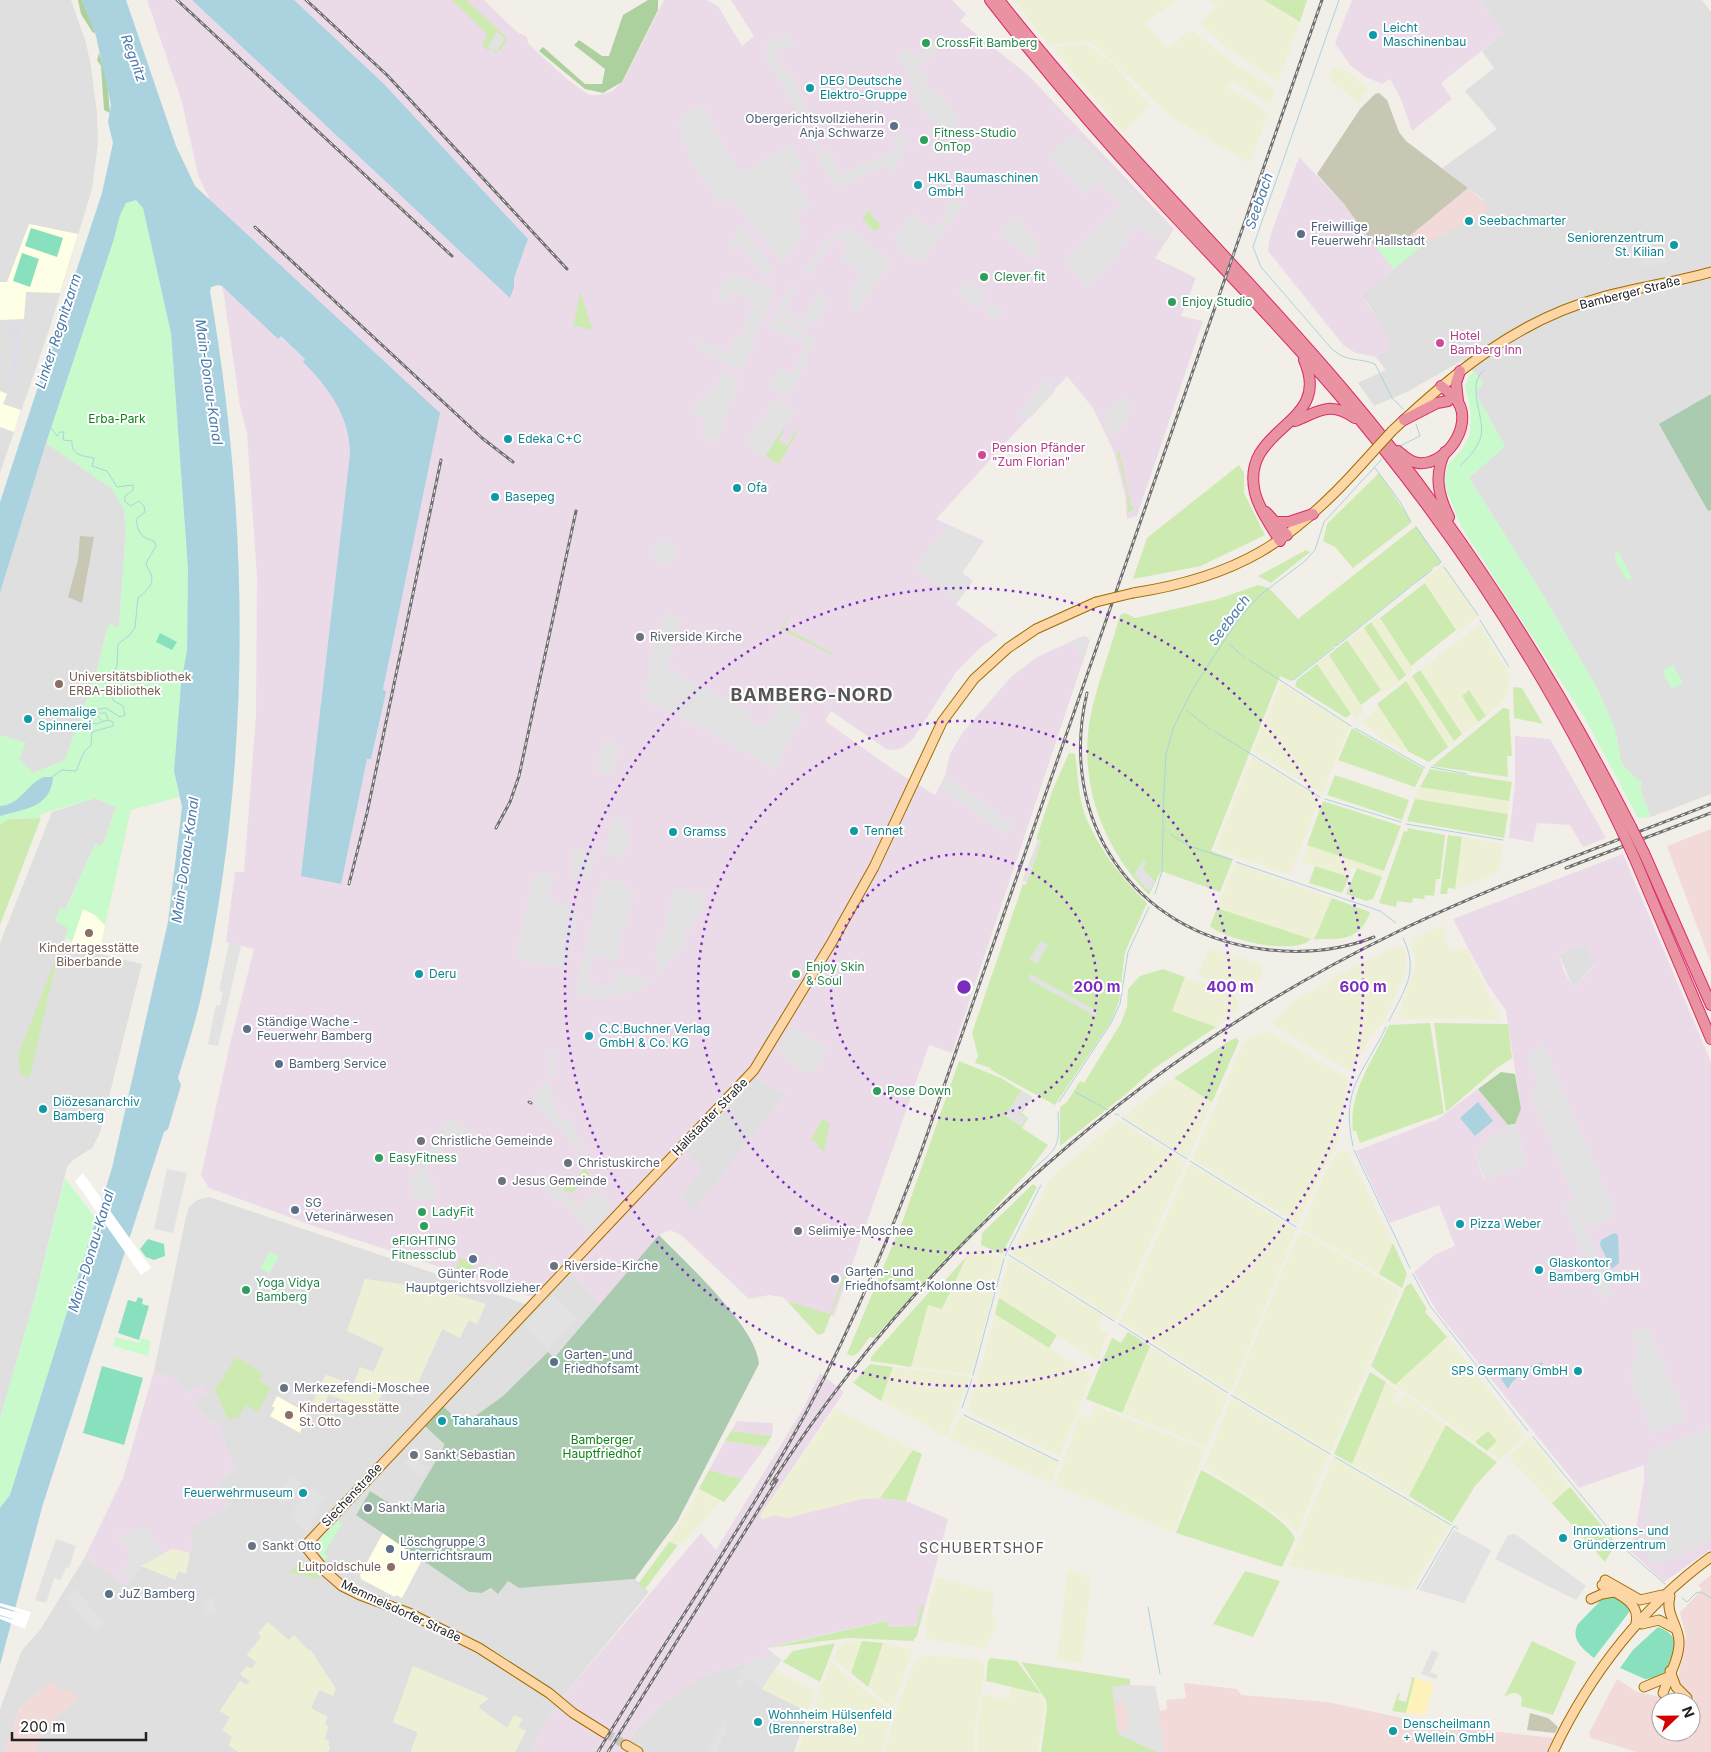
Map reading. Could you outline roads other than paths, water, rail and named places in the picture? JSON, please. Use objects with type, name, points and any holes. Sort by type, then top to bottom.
[{"type":"highway","points":[[990,0],[1079,110],[1299,350],[1432,500],[1459,538],[1523,642]]},
{"type":"highway","points":[[999,0],[1077,96],[1295,333],[1384,439],[1432,500],[1530,653],[1666,902],[1711,1005]]},
{"type":"highway","points":[[1284,538],[1262,509],[1254,483],[1258,457],[1269,439],[1303,410],[1309,394],[1309,375],[1299,350]]},
{"type":"highway","points":[[1453,402],[1460,371]]},
{"type":"highway","points":[[1384,439],[1408,459],[1418,463],[1428,462],[1446,452],[1456,440],[1462,422],[1462,412],[1439,388]]},
{"type":"highway","points":[[1404,420],[1437,403],[1453,402]]},
{"type":"highway","points":[[1287,425],[1325,408],[1342,410],[1364,425]]},
{"type":"highway","points":[[1432,500],[1446,452]]},
{"type":"highway","points":[[1262,509],[1278,522],[1284,538]]},
{"type":"highway","points":[[1278,522],[1290,522],[1312,514]]},
{"type":"highway","points":[[1639,855],[1656,906],[1711,1039]]},
{"type":"main road","name":"Bamberger Straße","points":[[1284,538],[1312,514],[1392,431],[1439,388],[1471,362],[1511,336],[1550,317],[1598,298],[1711,272]]},
{"type":"main road","name":"Hallstadter Straße","points":[[399,1445],[754,1070],[832,942],[874,867],[942,722],[976,677],[1008,648],[1036,629],[1096,602],[1203,578],[1235,566],[1284,538]]},
{"type":"main road","name":"Siechenstraße","points":[[304,1546],[399,1445]]},
{"type":"main road","name":"Memmelsdorfer Straße","points":[[304,1546],[326,1572],[341,1585],[360,1595],[409,1613],[478,1648],[549,1693],[573,1713],[605,1733]]},
{"type":"main road","points":[[1553,1752],[1594,1682],[1613,1655],[1667,1595],[1711,1557]]},
{"type":"main road","points":[[1639,1624],[1637,1613],[1633,1606],[1604,1582],[1640,1600],[1652,1599],[1667,1595],[1711,1563]]},
{"type":"main road","points":[[1591,1599],[1602,1594],[1614,1592]]},
{"type":"main road","points":[[1663,1692],[1679,1646],[1676,1630],[1669,1614],[1667,1595]]},
{"type":"main road","points":[[1639,1624],[1659,1620],[1676,1630]]},
{"type":"main road","points":[[1644,1687],[1669,1674]]},
{"type":"main road","points":[[1669,1674],[1681,1692]]},
{"type":"main road","points":[[1558,1752],[1571,1720]]},
{"type":"main road","points":[[626,1745],[638,1752]]},
{"type":"water","points":[[82,0],[126,0],[176,146],[195,186],[440,413],[383,689],[386,692],[371,759],[367,759],[341,884],[301,876],[350,454],[349,440],[342,415],[336,403],[303,362],[305,359],[281,336],[278,339],[222,286],[211,287],[233,467],[240,644],[237,733],[230,822],[218,910],[199,1007],[178,1078],[181,1085],[43,1504],[0,1665],[0,1508],[10,1495],[112,1168],[168,922],[182,807],[174,771],[181,684],[187,650],[188,569],[171,333],[143,208],[136,200],[126,203],[120,215],[113,242],[46,443],[0,593],[0,502],[102,193],[113,143],[108,122],[111,105],[96,36]]},
{"type":"water","points":[[192,0],[294,0],[383,83],[528,239],[514,278],[514,287],[510,298]]},
{"type":"water","points":[[44,777],[53,777],[51,787],[42,801],[27,809],[0,816],[0,806],[13,802],[32,784]]},
{"type":"water","points":[[1478,1102],[1493,1121],[1475,1136],[1460,1118]]},
{"type":"water","points":[[1614,1233],[1618,1235],[1619,1263],[1612,1269],[1600,1245],[1601,1240]]},
{"type":"water","points":[[1542,1362],[1543,1364],[1519,1376],[1508,1389],[1501,1379],[1503,1376]]},
{"type":"waterway","name":"Seebach","points":[[1339,0],[1253,247],[1261,267],[1331,348],[1347,358],[1375,364],[1392,398],[1403,409]]},
{"type":"waterway","points":[[1461,465],[1475,448],[1481,436],[1482,428],[1476,385],[1478,377],[1483,371]]},
{"type":"waterway","name":"Seebach","points":[[1400,446],[1420,436],[1416,424]]},
{"type":"waterway","points":[[51,428],[57,436],[60,432],[64,432],[63,440],[72,441],[72,446],[76,452],[82,456],[94,458],[92,466],[107,471],[117,487],[133,485],[133,490],[125,496],[125,502],[131,506],[139,501],[144,506],[145,512],[136,519],[138,527],[140,533],[154,541],[156,546],[146,563],[152,582],[149,588],[138,598],[135,627],[130,635],[118,644],[117,666],[104,681],[114,701],[123,706],[125,715],[120,717],[106,708],[94,710],[91,714],[92,723],[96,724],[108,720],[113,722],[113,726],[92,732],[91,745],[84,752],[76,771],[62,770],[52,777]]},
{"type":"waterway","name":"Seebach","points":[[1166,831],[1163,827],[1166,754],[1174,726],[1194,687],[1235,624],[1259,596],[1305,561],[1315,550],[1324,522],[1382,459]]},
{"type":"waterway","points":[[1375,468],[1401,503],[1410,521]]},
{"type":"waterway","points":[[1416,527],[1441,562],[1437,566]]},
{"type":"waterway","points":[[1444,567],[1478,615]]},
{"type":"waterway","points":[[1427,574],[1432,570]]},
{"type":"waterway","points":[[1411,586],[1427,574]]},
{"type":"waterway","points":[[1340,643],[1410,587]]},
{"type":"waterway","points":[[1480,620],[1509,667]]},
{"type":"waterway","points":[[1229,644],[1244,657]]},
{"type":"waterway","points":[[1335,646],[1339,644]]},
{"type":"waterway","points":[[1293,680],[1334,648]]},
{"type":"waterway","points":[[1249,660],[1351,726]]},
{"type":"waterway","points":[[1186,710],[1210,729]]},
{"type":"waterway","points":[[97,711],[101,714],[105,712],[108,719]]},
{"type":"waterway","points":[[92,718],[97,712]]},
{"type":"waterway","points":[[97,715],[102,721]]},
{"type":"waterway","points":[[92,723],[92,731]]},
{"type":"waterway","points":[[1355,728],[1425,768]]},
{"type":"waterway","points":[[1214,731],[1320,797]]},
{"type":"waterway","points":[[1431,767],[1467,774]]},
{"type":"waterway","points":[[1325,799],[1401,822]]},
{"type":"waterway","points":[[1406,824],[1503,840]]},
{"type":"waterway","points":[[1155,894],[1162,871],[1163,829]]},
{"type":"waterway","points":[[1170,834],[1189,846],[1232,860]]},
{"type":"waterway","points":[[1236,862],[1380,911],[1396,923]]},
{"type":"waterway","points":[[1059,1102],[1111,1023],[1120,1004],[1128,952],[1149,907]]},
{"type":"waterway","points":[[1389,1021],[1405,990],[1410,971],[1408,950],[1403,938]]},
{"type":"waterway","points":[[1353,1146],[1349,1110],[1352,1096],[1362,1070],[1386,1027]]},
{"type":"waterway","points":[[1075,1092],[1108,1110]]},
{"type":"waterway","points":[[1031,1171],[1052,1152],[1055,1146],[1058,1133],[1058,1112]]},
{"type":"waterway","points":[[1115,1114],[1119,1115]]},
{"type":"waterway","points":[[1122,1118],[1187,1159]]},
{"type":"waterway","points":[[1354,1150],[1410,1268]]},
{"type":"waterway","points":[[1190,1161],[1296,1227]]},
{"type":"waterway","points":[[1005,1256],[1041,1185]]},
{"type":"waterway","points":[[1009,1255],[1114,1321]]},
{"type":"waterway","points":[[973,1375],[1004,1259]]},
{"type":"waterway","points":[[1413,1274],[1430,1306],[1528,1431]]},
{"type":"waterway","points":[[1119,1324],[1228,1393]]},
{"type":"waterway","points":[[962,1408],[972,1379]]},
{"type":"waterway","points":[[1231,1395],[1330,1454]]},
{"type":"waterway","points":[[964,1415],[1058,1461]]},
{"type":"waterway","points":[[1533,1437],[1613,1534]]},
{"type":"waterway","points":[[1335,1457],[1451,1525]]},
{"type":"waterway","points":[[1417,1589],[1454,1526],[1458,1529]]},
{"type":"waterway","points":[[1627,1551],[1665,1584]]},
{"type":"waterway","points":[[1682,1598],[1687,1602],[1696,1593],[1701,1592],[1711,1598]]},
{"type":"waterway","points":[[1148,1607],[1160,1674]]},
{"type":"tunnel","points":[[605,1733],[626,1745]]},
{"type":"railway","points":[[177,0],[452,256]]},
{"type":"railway","points":[[306,0],[387,75],[567,269]]},
{"type":"railway","points":[[598,1752],[731,1540],[807,1411],[854,1316],[896,1218],[921,1152],[1322,0]]},
{"type":"railway","points":[[255,227],[482,438],[513,462]]},
{"type":"railway","points":[[349,884],[367,813],[441,460]]},
{"type":"railway","points":[[496,828],[510,802],[519,776],[576,511]]},
{"type":"railway","points":[[1087,693],[1081,740],[1084,784],[1095,825],[1115,862],[1142,894],[1176,920],[1216,938],[1262,949],[1290,951],[1319,950],[1361,942],[1374,937]]},
{"type":"railway","points":[[771,1484],[831,1398],[897,1315],[969,1238],[1046,1165],[1128,1098],[1214,1037],[1304,981],[1397,932],[1513,881],[1711,804]]},
{"type":"railway","points":[[1566,868],[1711,813]]},
{"type":"railway","points":[[608,1752],[777,1480]]},
{"type":"place","name":"Leicht Maschinenbau","points":[[1373,35]]},
{"type":"place","name":"CrossFit Bamberg","points":[[926,43]]},
{"type":"place","name":"DEG Deutsche Elektro-Gruppe","points":[[810,88]]},
{"type":"place","name":"Obergerichtsvollzieherin Anja Schwarze","points":[[894,126]]},
{"type":"place","name":"Fitness-Studio OnTop","points":[[924,140]]},
{"type":"place","name":"HKL Baumaschinen GmbH","points":[[918,185]]},
{"type":"place","name":"Seebachmarter","points":[[1469,221]]},
{"type":"place","name":"Freiwillige Feuerwehr Hallstadt","points":[[1301,234]]},
{"type":"place","name":"Seniorenzentrum St. Kilian","points":[[1674,245]]},
{"type":"place","name":"Clever fit","points":[[984,277]]},
{"type":"place","name":"Enjoy Studio","points":[[1172,302]]},
{"type":"place","name":"Hotel Bamberg Inn","points":[[1440,343]]},
{"type":"place","name":"Edeka C+C","points":[[508,439]]},
{"type":"place","name":"Pension Pfänder \"Zum Florian\"","points":[[982,455]]},
{"type":"place","name":"Ofa","points":[[737,488]]},
{"type":"place","name":"Basepeg","points":[[495,497]]},
{"type":"place","name":"Riverside Kirche","points":[[640,637]]},
{"type":"place","name":"Universitätsbibliothek ERBA-Bibliothek","points":[[59,684]]},
{"type":"place","name":"ehemalige Spinnerei","points":[[28,719]]},
{"type":"place","name":"Tennet","points":[[854,831]]},
{"type":"place","name":"Gramss","points":[[673,832]]},
{"type":"place","name":"Kindertagesstätte Biberbande","points":[[89,933]]},
{"type":"place","name":"Deru","points":[[419,974]]},
{"type":"place","name":"Enjoy Skin & Soul","points":[[796,974]]},
{"type":"place","name":"Ständige Wache - Feuerwehr Bamberg","points":[[247,1029]]},
{"type":"place","name":"C.C.Buchner Verlag GmbH & Co. KG","points":[[589,1036]]},
{"type":"place","name":"Bamberg Service","points":[[279,1064]]},
{"type":"place","name":"Pose Down","points":[[877,1091]]},
{"type":"place","name":"Diözesanarchiv Bamberg","points":[[43,1109]]},
{"type":"place","name":"Christliche Gemeinde","points":[[421,1141]]},
{"type":"place","name":"EasyFitness","points":[[379,1158]]},
{"type":"place","name":"Christuskirche","points":[[568,1163]]},
{"type":"place","name":"Jesus Gemeinde","points":[[502,1181]]},
{"type":"place","name":"SG Veterinärwesen","points":[[295,1210]]},
{"type":"place","name":"LadyFit","points":[[422,1212]]},
{"type":"place","name":"Pizza Weber","points":[[1460,1224]]},
{"type":"place","name":"eFIGHTING Fitnessclub","points":[[424,1226]]},
{"type":"place","name":"Selimiye-Moschee","points":[[798,1231]]},
{"type":"place","name":"Günter Rode Hauptgerichtsvollzieher","points":[[473,1259]]},
{"type":"place","name":"Riverside-Kirche","points":[[554,1266]]},
{"type":"place","name":"Glaskontor Bamberg GmbH","points":[[1539,1270]]},
{"type":"place","name":"Garten- und Friedhofsamt, Kolonne Ost","points":[[835,1279]]},
{"type":"place","name":"Yoga Vidya Bamberg","points":[[246,1290]]},
{"type":"place","name":"Garten- und Friedhofsamt","points":[[554,1362]]},
{"type":"place","name":"SPS Germany GmbH","points":[[1578,1371]]},
{"type":"place","name":"Merkezefendi-Moschee","points":[[284,1388]]},
{"type":"place","name":"Kindertagesstätte St. Otto","points":[[289,1415]]},
{"type":"place","name":"Taharahaus","points":[[442,1421]]},
{"type":"place","name":"Sankt Sebastian","points":[[414,1455]]},
{"type":"place","name":"Feuerwehrmuseum","points":[[303,1493]]},
{"type":"place","name":"Sankt Maria","points":[[368,1508]]},
{"type":"place","name":"Innovations- und Gründerzentrum","points":[[1563,1538]]},
{"type":"place","name":"Sankt Otto","points":[[252,1546]]},
{"type":"place","name":"Löschgruppe 3 Unterrichtsraum","points":[[390,1549]]},
{"type":"place","name":"Luitpoldschule","points":[[391,1567]]},
{"type":"place","name":"JuZ Bamberg","points":[[109,1594]]},
{"type":"place","name":"Wohnheim Hülsenfeld (Brennerstraße)","points":[[758,1722]]},
{"type":"place","name":"Denscheilmann + Wellein GmbH","points":[[1393,1731]]},
{"type":"district","name":"BAMBERG-NORD","points":[[812,695]]},
{"type":"district","name":"SCHUBERTSHOF","points":[[982,1548]]},
{"type":"water label","name":"Regnitz","points":[[134,58]]},
{"type":"water label","name":"Linker Regnitzarm","points":[[58,331]]},
{"type":"water label","name":"Main-Donau-Kanal","points":[[209,382]]},
{"type":"water label","name":"Main-Donau-Kanal","points":[[185,860]]},
{"type":"water label","name":"Main-Donau-Kanal","points":[[91,1251]]},
{"type":"park label","name":"Erba-Park","points":[[117,419]]},
{"type":"park label","name":"Bamberger Hauptfriedhof","points":[[602,1447]]}]
